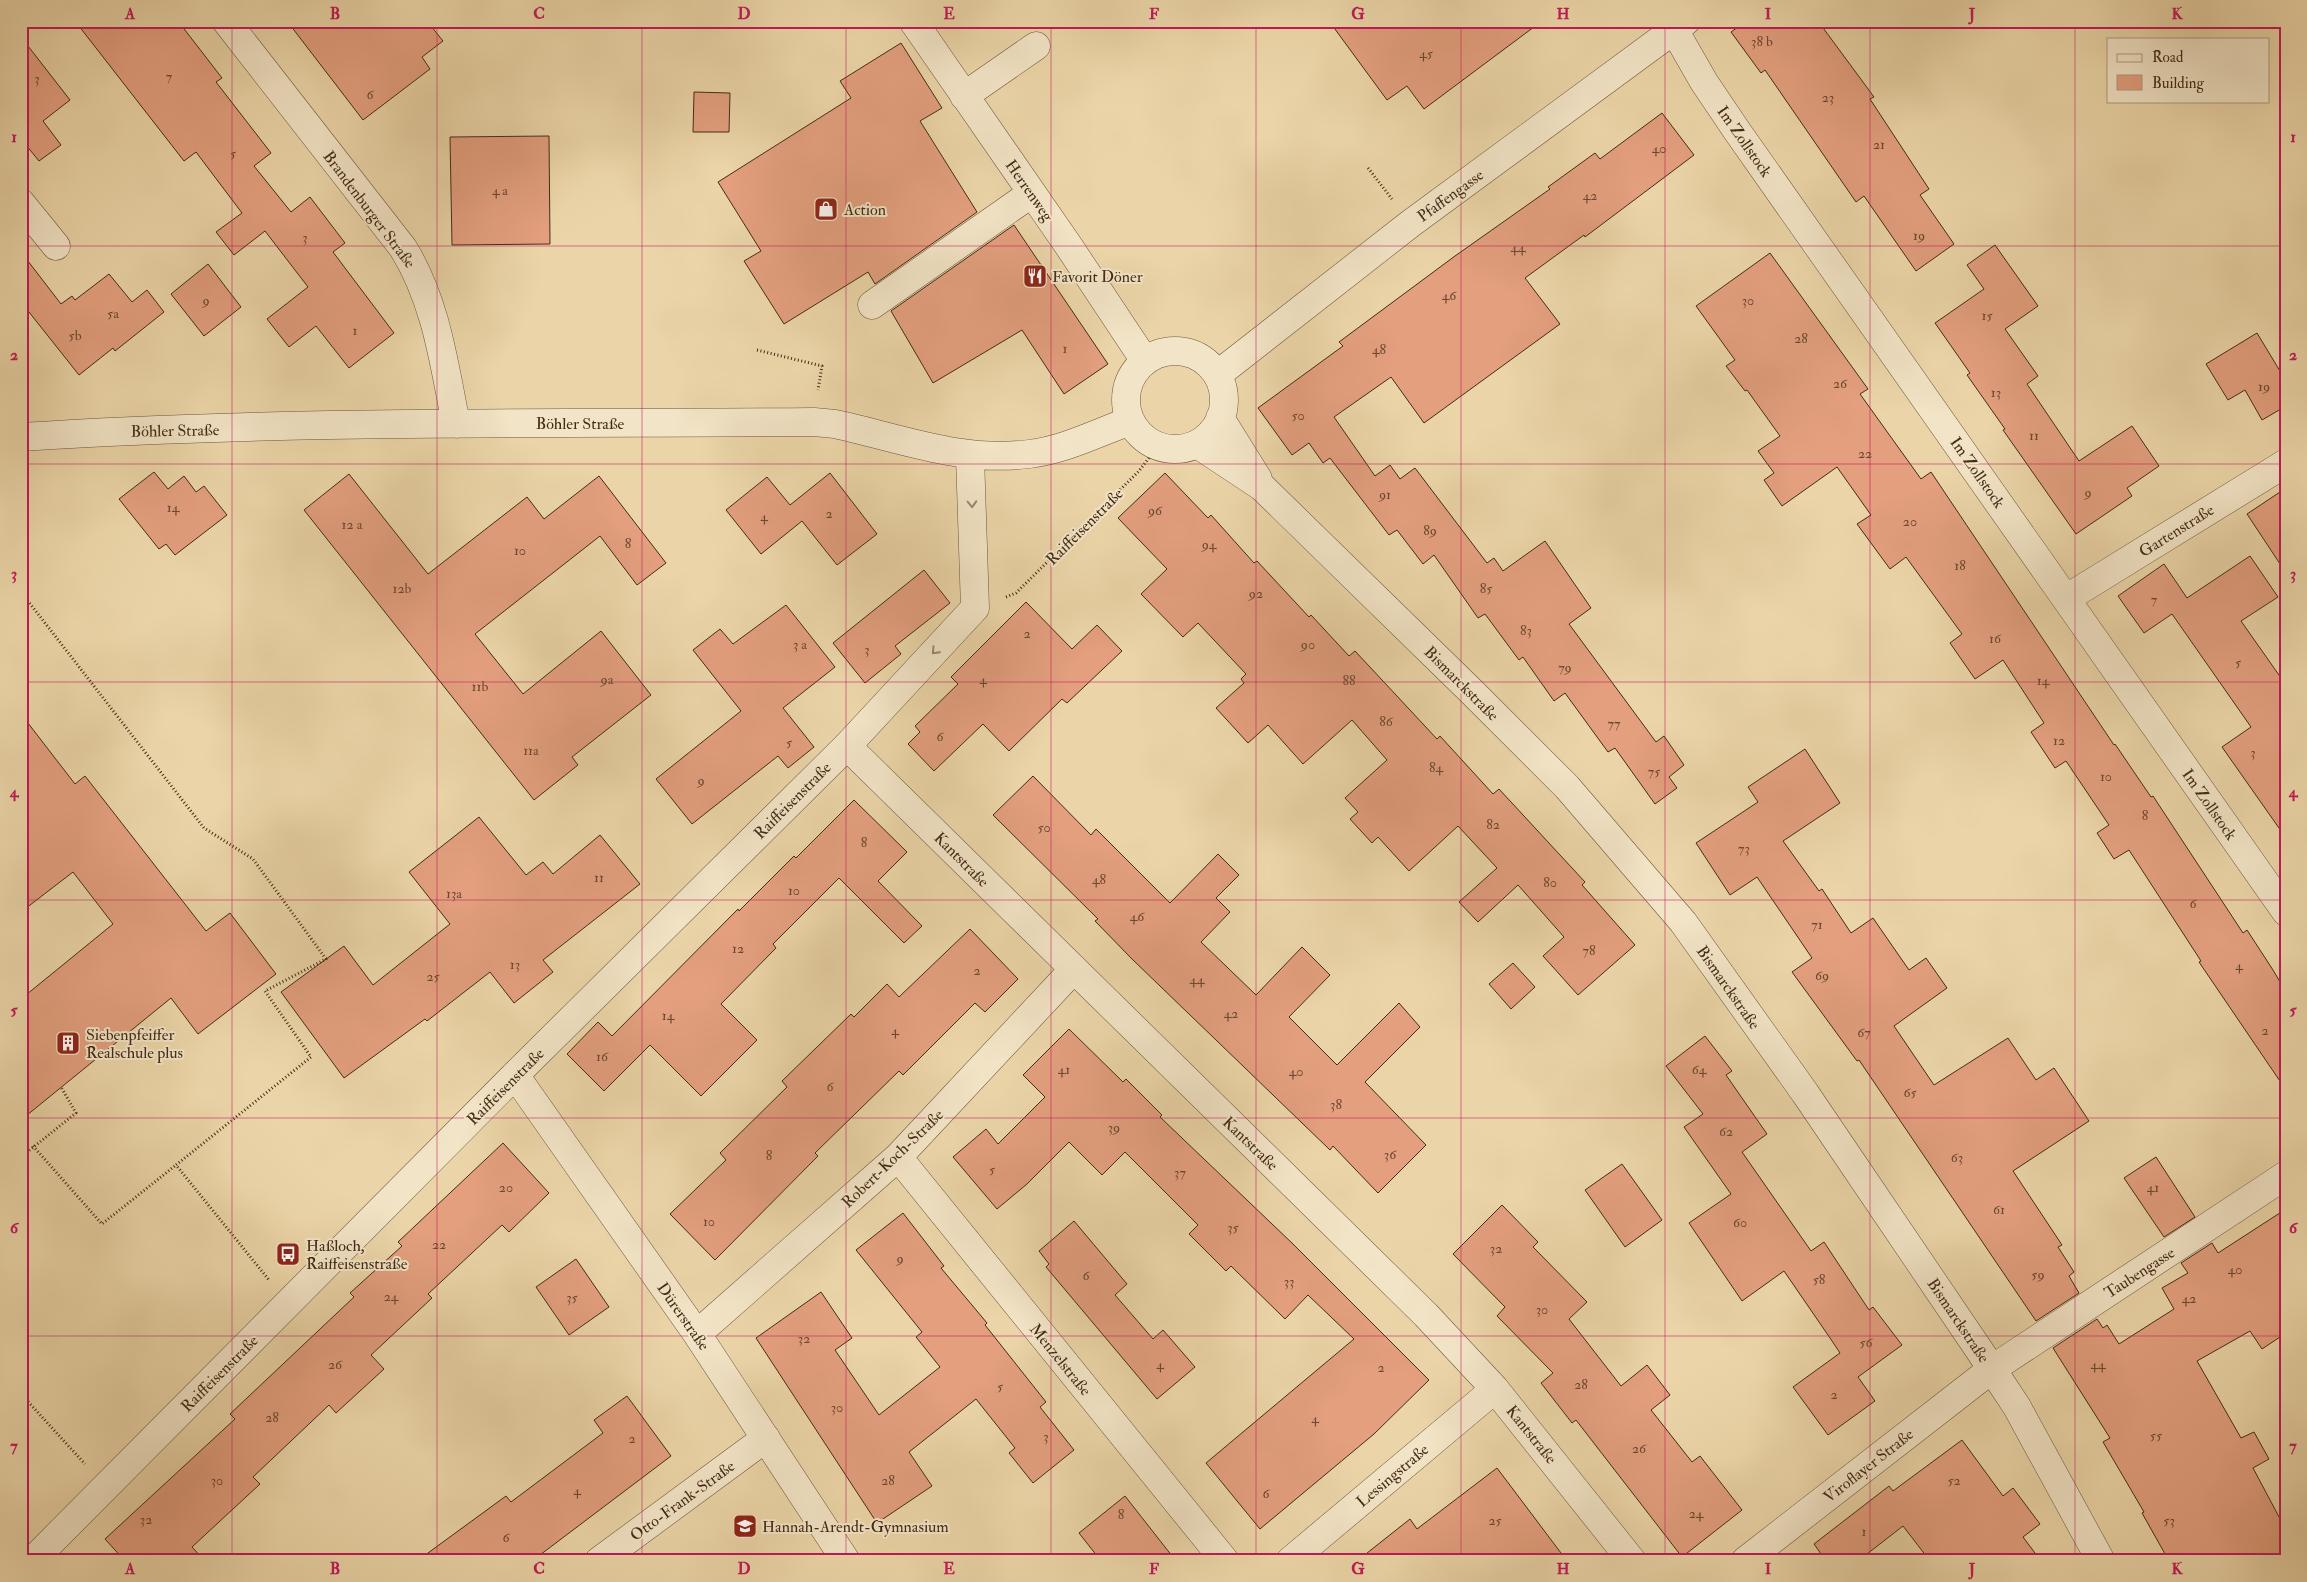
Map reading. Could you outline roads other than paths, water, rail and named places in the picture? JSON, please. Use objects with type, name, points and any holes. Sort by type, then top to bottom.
[{"type":"street","name":"Brandenburger Straße","points":[[226,21],[403,248],[418,273],[430,304],[456,424]]},
{"type":"street","name":"Herrenweg","points":[[913,21],[1145,361]]},
{"type":"street","name":"Pfaffengasse","points":[[1217,375],[1410,224],[1677,24]]},
{"type":"street","name":"Im Zollstock","points":[[1677,24],[1704,82],[1737,131],[2286,912]]},
{"type":"street","points":[[964,96],[1036,46]]},
{"type":"street","points":[[872,305],[1032,193]]},
{"type":"street","points":[[21,203],[56,246]]},
{"type":"street","points":[[1176,351],[1192,354],[1207,362],[1217,375],[1224,396],[1220,418],[1211,433],[1197,444],[1171,449],[1158,446],[1142,436],[1130,420],[1126,404],[1127,388],[1133,373],[1145,361],[1159,353],[1176,351]]},
{"type":"street","name":"Bismarckstraße","points":[[1220,418],[1262,487]]},
{"type":"street","name":"Böhler Straße","points":[[21,437],[128,430],[456,424],[814,422],[836,424],[970,456],[1030,454],[1082,440],[1130,420]]},
{"type":"street","name":"Bismarckstraße","points":[[1197,444],[1262,487],[1567,787],[1683,922],[1805,1093],[2017,1407],[2101,1561]]},
{"type":"street","name":"Raiffeisenstraße","points":[[32,1561],[847,746],[975,608],[970,456]]},
{"type":"street","name":"Gartenstraße","points":[[2067,598],[2286,463]]},
{"type":"street","name":"Kantstraße","points":[[847,746],[1426,1315],[1495,1389],[1632,1561]]},
{"type":"street","name":"Robert-Koch-Straße","points":[[697,1334],[898,1157],[1074,970]]},
{"type":"street","name":"Dürerstraße","points":[[516,1075],[697,1334],[846,1561]]},
{"type":"street","name":"Menzelstraße","points":[[898,1157],[1224,1561]]},
{"type":"street","name":"Taubengasse","points":[[1992,1369],[2286,1175]]},
{"type":"street","name":"Viroflayer Straße","points":[[1745,1561],[1992,1369]]},
{"type":"street","name":"Lessingstraße","points":[[1290,1561],[1495,1389]]},
{"type":"street","name":"Otto-Frank-Straße","points":[[599,1561],[766,1438]]},
{"type":"place","name":"Action","points":[[826,209]]},
{"type":"place","name":"Favorit Döner","points":[[1035,276]]},
{"type":"place","name":"Siebenpfeiffer Realschule plus","points":[[68,1043]]},
{"type":"place","name":"Haßloch, Raiffeisenstraße","points":[[288,1254]]},
{"type":"place","name":"Hannah-Arendt-Gymnasium","points":[[745,1526]]}]
